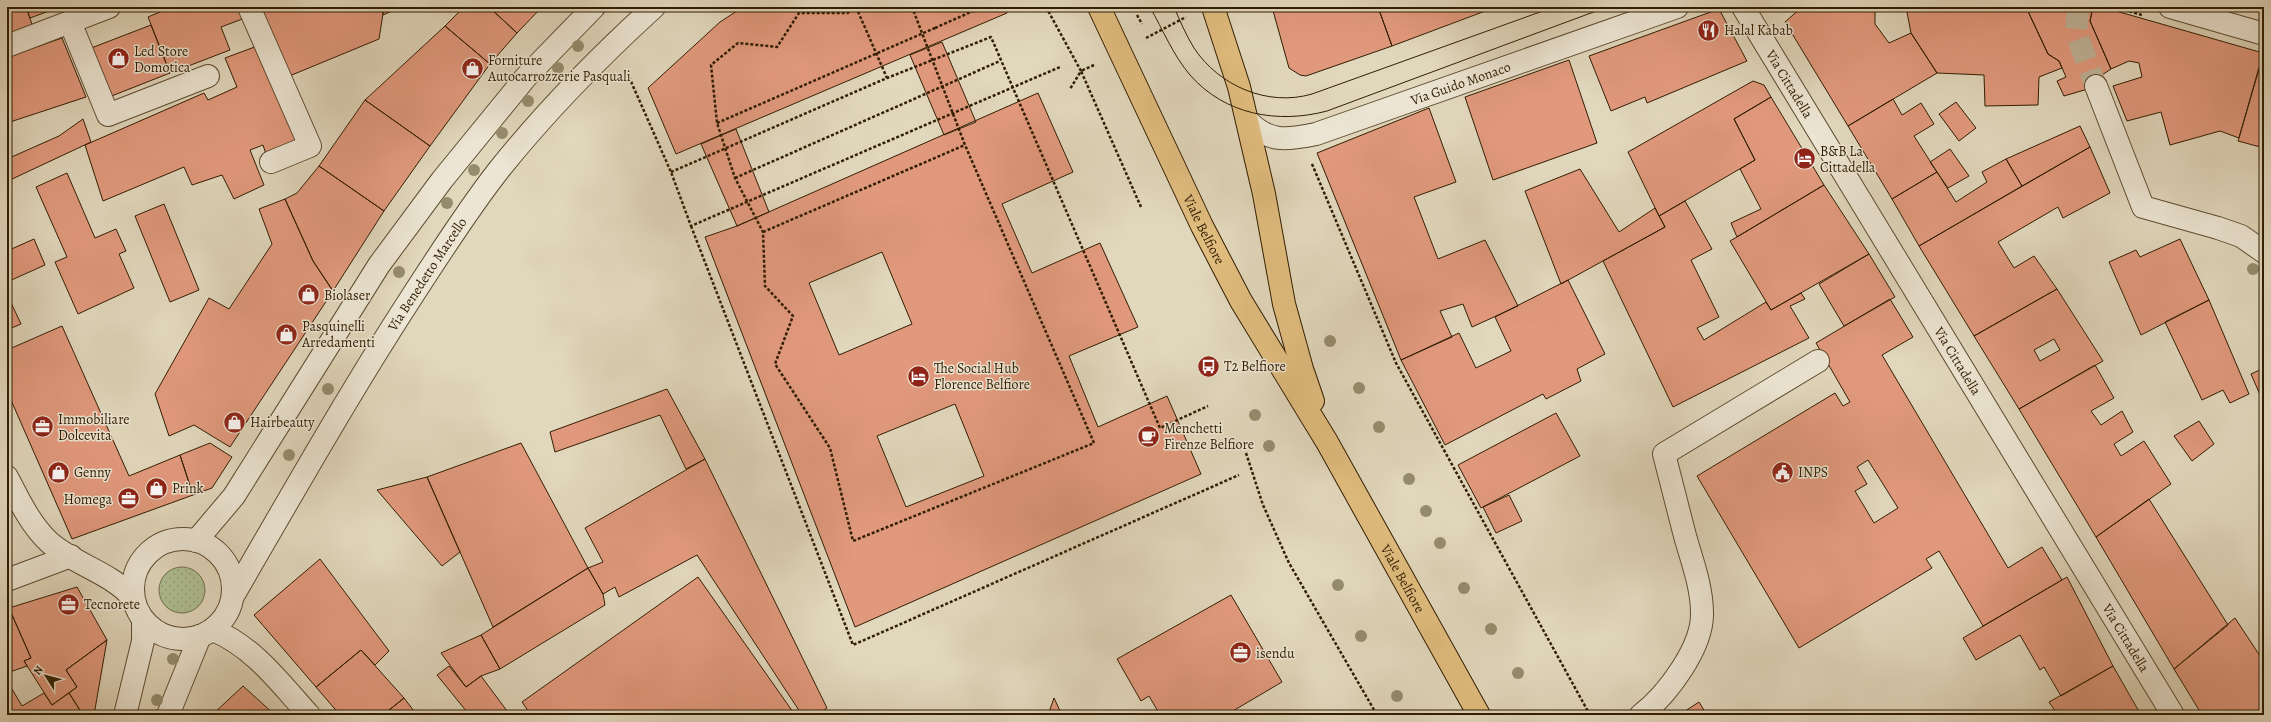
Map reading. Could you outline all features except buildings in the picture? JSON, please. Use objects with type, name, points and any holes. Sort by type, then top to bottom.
[{"type":"main road","name":"Viale Belfiore","points":[[1100,7],[1202,226],[1238,294],[1327,442],[1479,715]]},
{"type":"main road","name":"Viale Belfiore","points":[[1212,7],[1239,87],[1247,120],[1264,194],[1284,304],[1302,369],[1327,442]]},
{"type":"street","points":[[7,46],[109,7]]},
{"type":"street","points":[[249,7],[310,146],[270,162]]},
{"type":"street","points":[[196,541],[234,496],[379,265],[442,180],[526,77],[594,7]]},
{"type":"street","name":"Via Benedetto Marcello","points":[[232,596],[367,368],[455,229],[498,171],[547,113],[613,44],[654,7]]},
{"type":"street","name":"Via Guido Monaco","points":[[1247,120],[1258,131],[1270,137],[1292,138],[1316,134],[1677,7]]},
{"type":"street","name":"Via Cittadella","points":[[1743,7],[2173,715]]},
{"type":"street","points":[[2170,7],[2264,34]]},
{"type":"street","points":[[70,22],[108,115],[208,76]]},
{"type":"street","points":[[2096,86],[2143,206],[2241,236],[2264,252]]},
{"type":"street","points":[[1641,715],[1664,691],[1682,668],[1696,644],[1702,614],[1697,577],[1664,454],[1818,361]]},
{"type":"street","name":"Via Benedetto Marcello","points":[[7,477],[25,512],[50,542],[71,556],[109,577],[133,598]]},
{"type":"street","name":"Via Benedetto Marcello","points":[[183,539],[196,541],[213,549],[225,560],[232,575],[232,596],[230,608],[222,622],[194,639],[171,638],[160,635],[143,620],[136,611],[133,598],[133,576],[140,561],[152,549],[167,542],[183,539]]},
{"type":"street","points":[[7,580],[71,556]]},
{"type":"street","name":"Via Benedetto Marcello","points":[[125,715],[143,641],[143,620]]},
{"type":"street","points":[[206,633],[229,637],[256,657],[309,715]]},
{"type":"street","name":"Via Benedetto Marcello","points":[[168,715],[206,633]]},
{"type":"path","points":[[851,7],[848,13],[799,13],[776,47],[738,43],[711,65],[717,123],[734,178],[763,232],[765,286],[793,316],[775,364],[830,448],[853,541],[1094,443],[965,145],[912,7]]},
{"type":"path","points":[[856,7],[887,78]]},
{"type":"path","points":[[717,123],[974,11],[972,7]]},
{"type":"path","points":[[1046,7],[1081,72],[1141,207]]},
{"type":"path","points":[[1141,40],[1191,14]]},
{"type":"path","points":[[672,172],[887,78],[991,37],[1000,61],[1160,428],[1208,406]]},
{"type":"path","points":[[734,178],[1000,61]]},
{"type":"path","points":[[691,226],[1060,67]]},
{"type":"path","points":[[1070,89],[1081,72]]},
{"type":"path","points":[[629,77],[672,172],[691,226],[852,645],[1239,475]]},
{"type":"path","points":[[763,232],[965,145]]},
{"type":"path","points":[[1311,160],[1396,363],[1590,715]]},
{"type":"path","points":[[1246,453],[1264,505],[1289,562],[1377,715]]},
{"type":"green space","points":[[177,567],[187,567],[195,571],[201,577],[205,585],[205,595],[201,603],[195,609],[187,613],[177,613],[169,609],[163,603],[159,595],[159,585],[163,577],[169,571]]},
{"type":"tunnel","points":[[2078,7],[2076,33],[2096,86]]},
{"type":"tram line","points":[[1150,7],[1178,59],[1190,75],[1204,89],[1219,99],[1236,107],[1253,113],[1271,116],[1308,115],[1327,111],[1607,7]]},
{"type":"tram line","points":[[1174,7],[1194,48],[1204,61],[1217,73],[1231,83],[1246,90],[1279,98],[1312,94],[1554,7]]},
{"type":"tram line","points":[[2253,7],[2264,10]]},
{"type":"place","name":"Halal Kabab","points":[[1708,30]]},
{"type":"place","name":"Led Store Domotica","points":[[118,59]]},
{"type":"place","name":"Forniture Autocarrozzerie Pasquali","points":[[472,68]]},
{"type":"place","name":"B&B La Cittadella","points":[[1804,159]]},
{"type":"place","name":"Biolaser","points":[[309,295]]},
{"type":"place","name":"Pasquinelli Arredamenti","points":[[287,334]]},
{"type":"place","name":"T2 Belfiore","points":[[1208,366]]},
{"type":"place","name":"The Social Hub Florence Belfiore","points":[[918,376]]},
{"type":"place","name":"Hairbeauty","points":[[234,422]]},
{"type":"place","name":"Immobiliare Dolcevita","points":[[43,427]]},
{"type":"place","name":"Menchetti Firenze Belfiore","points":[[1149,436]]},
{"type":"place","name":"Genny","points":[[59,472]]},
{"type":"place","name":"INPS","points":[[1782,472]]},
{"type":"place","name":"Prink","points":[[157,488]]},
{"type":"place","name":"Homega","points":[[128,499]]},
{"type":"place","name":"Tecnorete","points":[[69,604]]},
{"type":"place","name":"isendu","points":[[1240,653]]}]
